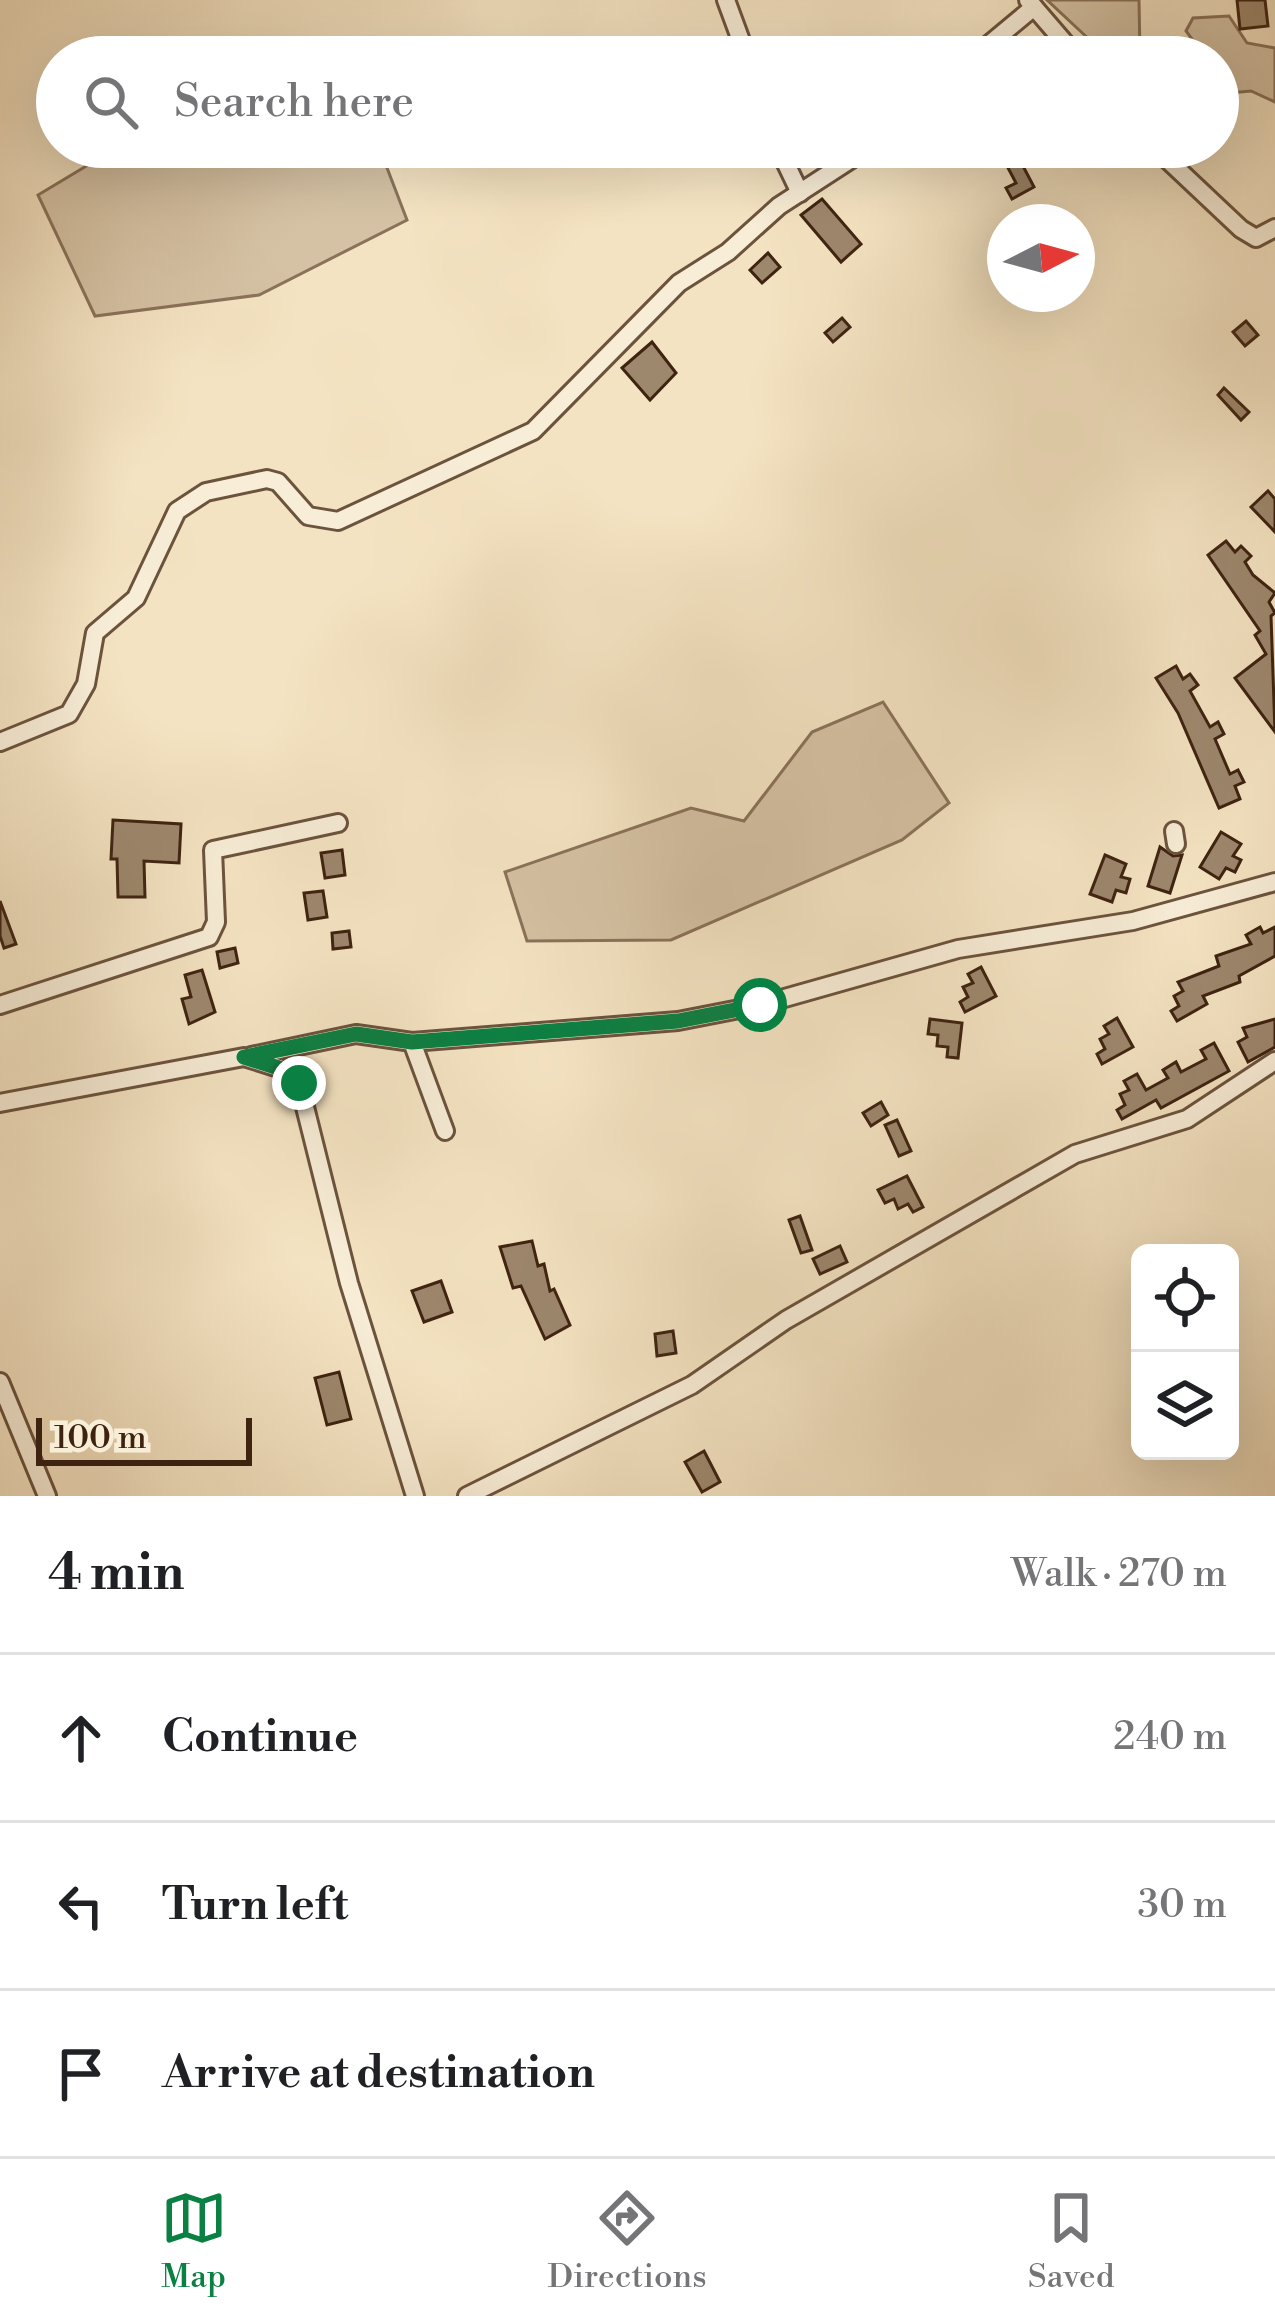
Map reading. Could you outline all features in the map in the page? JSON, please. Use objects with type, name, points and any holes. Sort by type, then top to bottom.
[{"type":"street","points":[[726,0],[739,36]]},
{"type":"street","points":[[996,36],[1031,3],[1059,36]]},
{"type":"street","points":[[788,168],[800,193]]},
{"type":"street","points":[[0,742],[69,714],[86,684],[95,633],[136,598],[177,511],[206,492],[267,479],[278,482],[308,516],[338,521],[533,431],[577,393],[679,284],[838,168]]},
{"type":"street","points":[[1176,168],[1241,229],[1256,238],[1275,228]]},
{"type":"street","points":[[0,1005],[209,937],[216,922],[213,850],[338,823]]},
{"type":"street","points":[[0,1102],[356,1034],[412,1042],[678,1021],[760,1005],[958,949],[1133,921],[1275,882]]},
{"type":"street","points":[[412,1042],[428,1072],[445,1131]]},
{"type":"street","points":[[244,1057],[285,1070],[299,1083],[350,1283],[415,1496]]},
{"type":"street","points":[[467,1496],[692,1385],[786,1320],[1075,1154],[1187,1119],[1275,1061]]},
{"type":"street","points":[[0,1382],[47,1496]]},
{"type":"shaded area","points":[[1047,0],[1139,0],[1140,36],[1086,36]]},
{"type":"shaded area","points":[[1229,16],[1247,43],[1275,48],[1275,102],[1251,91],[1239,92],[1239,36],[1190,36],[1186,31],[1193,18]]},
{"type":"shaded area","points":[[83,168],[387,168],[407,220],[259,295],[95,316],[38,195]]},
{"type":"shaded area","points":[[883,702],[949,803],[902,840],[671,940],[527,941],[505,872],[691,808],[744,821],[812,732]]},
{"type":"building","points":[[1237,0],[1265,0],[1268,26],[1240,29]]},
{"type":"building","points":[[1008,168],[1024,168],[1034,187],[1012,199],[1006,188],[1016,183]]},
{"type":"building","points":[[822,199],[861,244],[841,262],[801,215]]},
{"type":"building","points":[[768,253],[780,267],[762,283],[750,270]]},
{"type":"building","points":[[842,318],[850,327],[833,342],[825,333]]},
{"type":"building","points":[[1246,321],[1258,335],[1245,346],[1233,332]]},
{"type":"building","points":[[652,342],[676,373],[650,400],[622,368]]},
{"type":"building","points":[[1224,388],[1249,412],[1241,420],[1218,395]]},
{"type":"building","points":[[1268,491],[1275,499],[1275,532],[1251,507]]},
{"type":"building","points":[[1226,541],[1235,552],[1241,546],[1251,556],[1245,562],[1253,575],[1275,593],[1269,602],[1275,613],[1271,616],[1275,732],[1235,678],[1266,654],[1255,635],[1260,631],[1208,555]]},
{"type":"building","points":[[1176,666],[1183,679],[1190,674],[1198,685],[1190,691],[1210,727],[1218,722],[1224,734],[1215,739],[1230,774],[1238,770],[1244,782],[1235,786],[1240,799],[1219,808],[1178,713],[1156,678]]},
{"type":"building","points":[[113,820],[181,824],[179,863],[144,861],[145,897],[118,897],[117,859],[111,859]]},
{"type":"building","points":[[1221,832],[1241,844],[1233,856],[1241,860],[1235,872],[1226,868],[1219,879],[1200,867]]},
{"type":"building","points":[[1160,847],[1173,856],[1182,855],[1170,893],[1148,886]]},
{"type":"building","points":[[342,850],[345,875],[325,878],[321,853]]},
{"type":"building","points":[[1105,855],[1126,864],[1121,877],[1130,879],[1126,893],[1116,890],[1112,902],[1090,894]]},
{"type":"building","points":[[323,891],[327,917],[308,920],[304,893]]},
{"type":"building","points":[[0,901],[16,944],[4,948],[0,936]]},
{"type":"building","points":[[1260,927],[1263,933],[1275,927],[1275,956],[1239,976],[1240,982],[1203,996],[1207,1004],[1177,1021],[1171,1011],[1179,1006],[1174,996],[1183,991],[1178,982],[1219,966],[1216,956],[1251,944],[1246,935]]},
{"type":"building","points":[[349,931],[351,947],[333,949],[332,933]]},
{"type":"building","points":[[235,948],[238,963],[220,968],[217,952]]},
{"type":"building","points":[[981,967],[996,996],[965,1012],[960,1002],[968,997],[963,987],[973,983],[968,974]]},
{"type":"building","points":[[202,970],[215,1012],[189,1024],[182,999],[191,997],[185,975]]},
{"type":"building","points":[[1117,1018],[1133,1047],[1102,1064],[1097,1054],[1105,1049],[1100,1039],[1109,1034],[1104,1026]]},
{"type":"building","points":[[930,1019],[962,1023],[958,1058],[947,1057],[948,1047],[937,1046],[938,1035],[928,1034]]},
{"type":"building","points":[[1275,1019],[1275,1047],[1248,1062],[1238,1042],[1247,1037],[1243,1028]]},
{"type":"building","points":[[1214,1043],[1229,1071],[1161,1108],[1156,1100],[1122,1119],[1117,1110],[1125,1105],[1120,1094],[1129,1090],[1124,1081],[1137,1074],[1146,1090],[1168,1078],[1163,1070],[1176,1062],[1181,1072],[1206,1059],[1201,1050]]},
{"type":"building","points":[[881,1102],[888,1115],[871,1126],[863,1113]]},
{"type":"building","points":[[897,1120],[911,1151],[899,1156],[885,1125]]},
{"type":"building","points":[[907,1176],[923,1207],[913,1212],[908,1204],[898,1209],[894,1199],[885,1203],[878,1190]]},
{"type":"building","points":[[800,1216],[812,1250],[801,1253],[789,1220]]},
{"type":"building","points":[[532,1241],[538,1266],[544,1264],[550,1291],[554,1289],[570,1325],[545,1339],[521,1286],[513,1288],[500,1247]]},
{"type":"building","points":[[840,1246],[847,1262],[820,1274],[813,1259]]},
{"type":"building","points":[[441,1281],[452,1312],[424,1322],[412,1291]]},
{"type":"building","points":[[673,1331],[676,1353],[657,1356],[655,1334]]},
{"type":"building","points":[[339,1372],[351,1419],[327,1425],[315,1378]]},
{"type":"building","points":[[704,1451],[720,1482],[702,1492],[685,1462]]},
{"type":"route","points":[[299,1083],[285,1070],[244,1057],[356,1034],[412,1042],[678,1021],[760,1005]]}]
